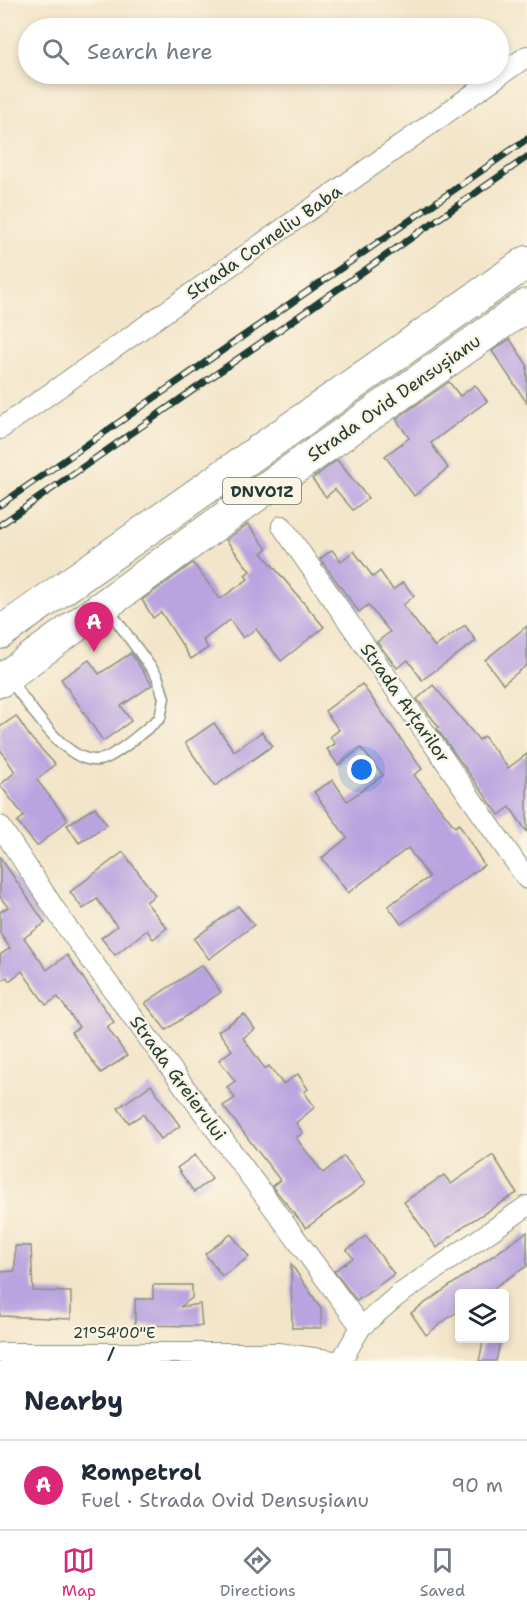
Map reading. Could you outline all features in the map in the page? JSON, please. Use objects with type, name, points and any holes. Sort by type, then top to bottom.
[{"type":"main road","name":"Strada Ovid Densușianu","points":[[0,633],[527,262]]},
{"type":"main road","name":"Strada Ovid Densușianu","points":[[3,679],[527,305]]},
{"type":"street","name":"Strada Corneliu Baba","points":[[509,69],[527,56]]},
{"type":"street","name":"Strada Corneliu Baba","points":[[0,429],[487,84]]},
{"type":"street","name":"Strada Arțarilor","points":[[282,526],[527,879]]},
{"type":"street","name":"Strada Greierului","points":[[0,826],[66,926],[361,1327]]},
{"type":"street","points":[[341,1361],[361,1327],[397,1296],[527,1206]]},
{"type":"street","points":[[0,1353],[278,1353],[334,1361]]},
{"type":"lane","points":[[3,679],[65,748],[77,758],[87,760],[108,757],[160,718],[164,698],[158,676],[105,605]]},
{"type":"building","points":[[510,339],[527,365],[527,403],[492,351]]},
{"type":"building","points":[[449,382],[460,396],[475,385],[487,401],[431,443],[448,468],[414,496],[385,456],[409,438],[396,419]]},
{"type":"building","points":[[337,460],[368,498],[353,510],[335,489],[326,497],[312,479]]},
{"type":"building","points":[[248,524],[267,549],[262,553],[324,627],[281,661],[256,629],[243,638],[230,620],[203,640],[208,648],[191,659],[161,612],[153,618],[142,600],[193,563],[220,599],[248,579],[245,575],[250,571],[226,540]]},
{"type":"building","points":[[332,550],[341,561],[354,551],[373,577],[380,571],[393,590],[403,582],[414,596],[403,605],[435,647],[465,625],[476,641],[422,680],[408,660],[397,668],[377,642],[390,632],[368,605],[359,612],[320,559]]},
{"type":"building","points":[[527,626],[527,665],[503,684],[485,660]]},
{"type":"building","points":[[131,653],[152,685],[121,706],[131,721],[103,741],[61,679],[89,660],[99,674]]},
{"type":"building","points":[[362,684],[422,769],[414,775],[455,827],[459,824],[484,865],[401,924],[388,906],[429,877],[408,848],[348,893],[322,858],[347,838],[314,792],[333,780],[347,801],[383,775],[361,748],[338,765],[327,749],[335,744],[330,737],[339,730],[325,711]]},
{"type":"building","points":[[433,685],[479,740],[484,736],[508,768],[527,754],[527,832],[510,807],[499,815],[437,729],[439,727],[417,699]]},
{"type":"building","points":[[16,716],[31,738],[55,764],[37,780],[68,820],[37,846],[17,822],[24,816],[0,785],[15,772],[0,749],[0,727]]},
{"type":"building","points":[[214,723],[234,751],[262,732],[272,746],[215,786],[185,743]]},
{"type":"building","points":[[95,807],[107,825],[79,843],[67,825]]},
{"type":"building","points":[[123,852],[155,895],[146,902],[167,928],[153,939],[147,930],[115,955],[101,938],[117,926],[97,899],[83,909],[70,892]]},
{"type":"building","points":[[0,857],[45,923],[24,938],[47,970],[67,955],[114,1022],[107,1027],[127,1056],[101,1073],[71,1032],[79,1027],[58,997],[46,1005],[22,971],[9,981],[7,977],[0,982],[0,955],[10,948],[0,933],[0,912],[8,907],[0,897]]},
{"type":"building","points":[[238,906],[254,925],[209,959],[194,939]]},
{"type":"building","points":[[202,965],[221,992],[166,1030],[145,1003]]},
{"type":"building","points":[[244,1014],[255,1029],[243,1038],[265,1069],[269,1066],[283,1084],[298,1074],[308,1089],[304,1092],[315,1107],[296,1123],[303,1133],[296,1138],[323,1173],[344,1156],[365,1184],[306,1228],[272,1186],[280,1180],[223,1106],[235,1098],[227,1087],[235,1081],[219,1060],[232,1050],[218,1031]]},
{"type":"building","points":[[151,1085],[180,1126],[161,1139],[143,1114],[129,1123],[118,1108]]},
{"type":"building","points":[[195,1155],[212,1179],[194,1192],[177,1168]]},
{"type":"building","points":[[493,1155],[517,1193],[465,1225],[437,1248],[404,1202],[444,1175],[451,1184]]},
{"type":"building","points":[[527,1232],[527,1266],[494,1289],[455,1289],[455,1313],[426,1335],[411,1313]]},
{"type":"building","points":[[231,1234],[249,1257],[222,1276],[205,1254]]},
{"type":"building","points":[[366,1236],[394,1274],[357,1301],[334,1271],[353,1258],[347,1250]]},
{"type":"building","points":[[15,1246],[31,1246],[33,1291],[71,1292],[71,1319],[0,1316],[0,1272],[15,1271]]},
{"type":"building","points":[[291,1264],[321,1308],[321,1328],[292,1328]]},
{"type":"building","points":[[153,1285],[192,1285],[192,1298],[180,1307],[200,1304],[202,1326],[135,1325],[135,1299],[153,1299]]},
{"type":"building","points":[[483,1343],[500,1343],[496,1361],[479,1361]]},
{"type":"railway","points":[[0,505],[527,139]]},
{"type":"railway","points":[[0,525],[527,157]]},
{"type":"place","name":"Rompetrol","points":[[94,652]]}]
